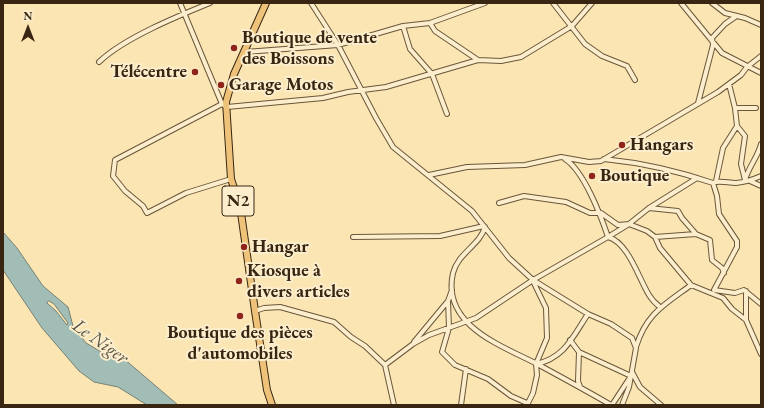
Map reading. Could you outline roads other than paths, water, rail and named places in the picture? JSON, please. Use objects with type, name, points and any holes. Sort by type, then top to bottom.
[{"type":"highway","name":"N2","points":[[266,3],[234,74],[225,106],[231,179],[240,206],[254,311],[267,390],[272,405]]},
{"type":"street","points":[[180,3],[225,106]]},
{"type":"street","points":[[99,62],[111,50],[184,13],[210,3]]},
{"type":"street","points":[[311,3],[338,45],[393,147],[472,210],[510,258],[533,280],[588,314],[626,333],[632,338],[636,348]]},
{"type":"street","points":[[245,52],[338,45],[403,26],[430,23],[485,3]]},
{"type":"street","points":[[553,3],[585,44],[602,56],[627,67],[635,80]]},
{"type":"street","points":[[231,179],[186,193],[146,213],[143,206],[125,191],[113,176],[115,160],[225,106],[323,98],[348,92],[386,87],[478,60],[501,61],[521,57],[572,26],[592,3]]},
{"type":"street","points":[[681,3],[722,53],[761,73]]},
{"type":"street","points":[[712,3],[725,14],[745,18],[761,25]]},
{"type":"street","points":[[698,103],[714,45],[712,38],[718,30],[735,16]]},
{"type":"street","points":[[430,23],[435,31],[478,60]]},
{"type":"street","points":[[403,26],[410,49],[432,74],[447,114]]},
{"type":"street","points":[[604,159],[729,84],[761,56]]},
{"type":"street","points":[[729,84],[735,108],[737,126],[745,136],[741,164],[745,180]]},
{"type":"street","points":[[735,108],[756,108]]},
{"type":"street","points":[[714,290],[737,247],[737,241],[719,214],[714,182],[723,148],[737,126]]},
{"type":"street","points":[[745,180],[749,168],[760,153],[761,144]]},
{"type":"street","points":[[429,175],[467,167],[525,165],[561,157],[589,162],[604,159],[643,163],[714,182],[735,183],[751,181],[761,176]]},
{"type":"street","points":[[561,157],[570,162],[576,170],[601,213],[608,237]]},
{"type":"street","points":[[385,365],[413,344],[449,328],[467,322],[497,305],[533,280],[629,224],[649,208],[697,178]]},
{"type":"street","points":[[745,180],[761,186]]},
{"type":"street","points":[[499,203],[524,196],[566,202],[590,213],[601,213],[618,225],[629,224],[647,231],[655,237],[660,248],[691,285],[708,291],[727,301],[732,310],[746,320]]},
{"type":"street","points":[[649,208],[678,211],[696,234],[710,240],[712,260],[722,268],[724,273]]},
{"type":"street","points":[[354,237],[440,236],[485,226]]},
{"type":"street","points":[[485,226],[483,235],[462,257],[453,272],[452,290],[456,308],[467,322],[487,339],[580,387],[611,405],[631,376]]},
{"type":"street","points":[[655,237],[696,234]]},
{"type":"street","points":[[608,237],[614,239],[629,257],[649,295],[660,307]]},
{"type":"street","points":[[448,301],[449,328],[442,352],[455,365],[488,379],[510,396],[527,404],[534,393],[537,375],[536,364],[547,338],[546,308],[533,280]]},
{"type":"street","points":[[622,405],[629,387],[631,369],[641,330],[660,307],[691,285]]},
{"type":"street","points":[[413,344],[448,301],[452,290]]},
{"type":"street","points":[[708,291],[714,290],[735,292],[746,290]]},
{"type":"street","points":[[746,290],[761,304]]},
{"type":"street","points":[[746,290],[746,320],[761,354]]},
{"type":"street","points":[[254,311],[264,308],[280,307],[334,322],[351,337],[369,349],[385,365],[394,405]]},
{"type":"street","points":[[536,364],[549,362],[561,354],[588,314]]},
{"type":"street","points":[[570,340],[579,352],[631,376]]},
{"type":"street","points":[[579,352],[578,381],[580,387]]},
{"type":"street","points":[[461,405],[466,369]]},
{"type":"street","points":[[631,369],[640,387],[661,405]]},
{"type":"water","name":"Le Niger","points":[[3,232],[17,248],[43,286],[68,307],[73,326],[86,343],[103,353],[116,352],[178,405],[147,405],[118,387],[94,382],[79,371],[42,328],[3,270]],"holes":[[[49,301],[54,304],[68,323],[67,325],[56,311],[47,303]]]},
{"type":"place","name":"Boutique de vente des Boissons","points":[[234,48]]},
{"type":"place","name":"Télécentre","points":[[195,72]]},
{"type":"place","name":"Garage Motos","points":[[221,85]]},
{"type":"place","name":"Hangars","points":[[622,145]]},
{"type":"place","name":"Boutique","points":[[592,176]]},
{"type":"place","name":"Hangar","points":[[244,247]]},
{"type":"place","name":"Kiosque à divers articles","points":[[239,281]]},
{"type":"place","name":"Boutique des pièces d'automobiles","points":[[240,316]]}]
